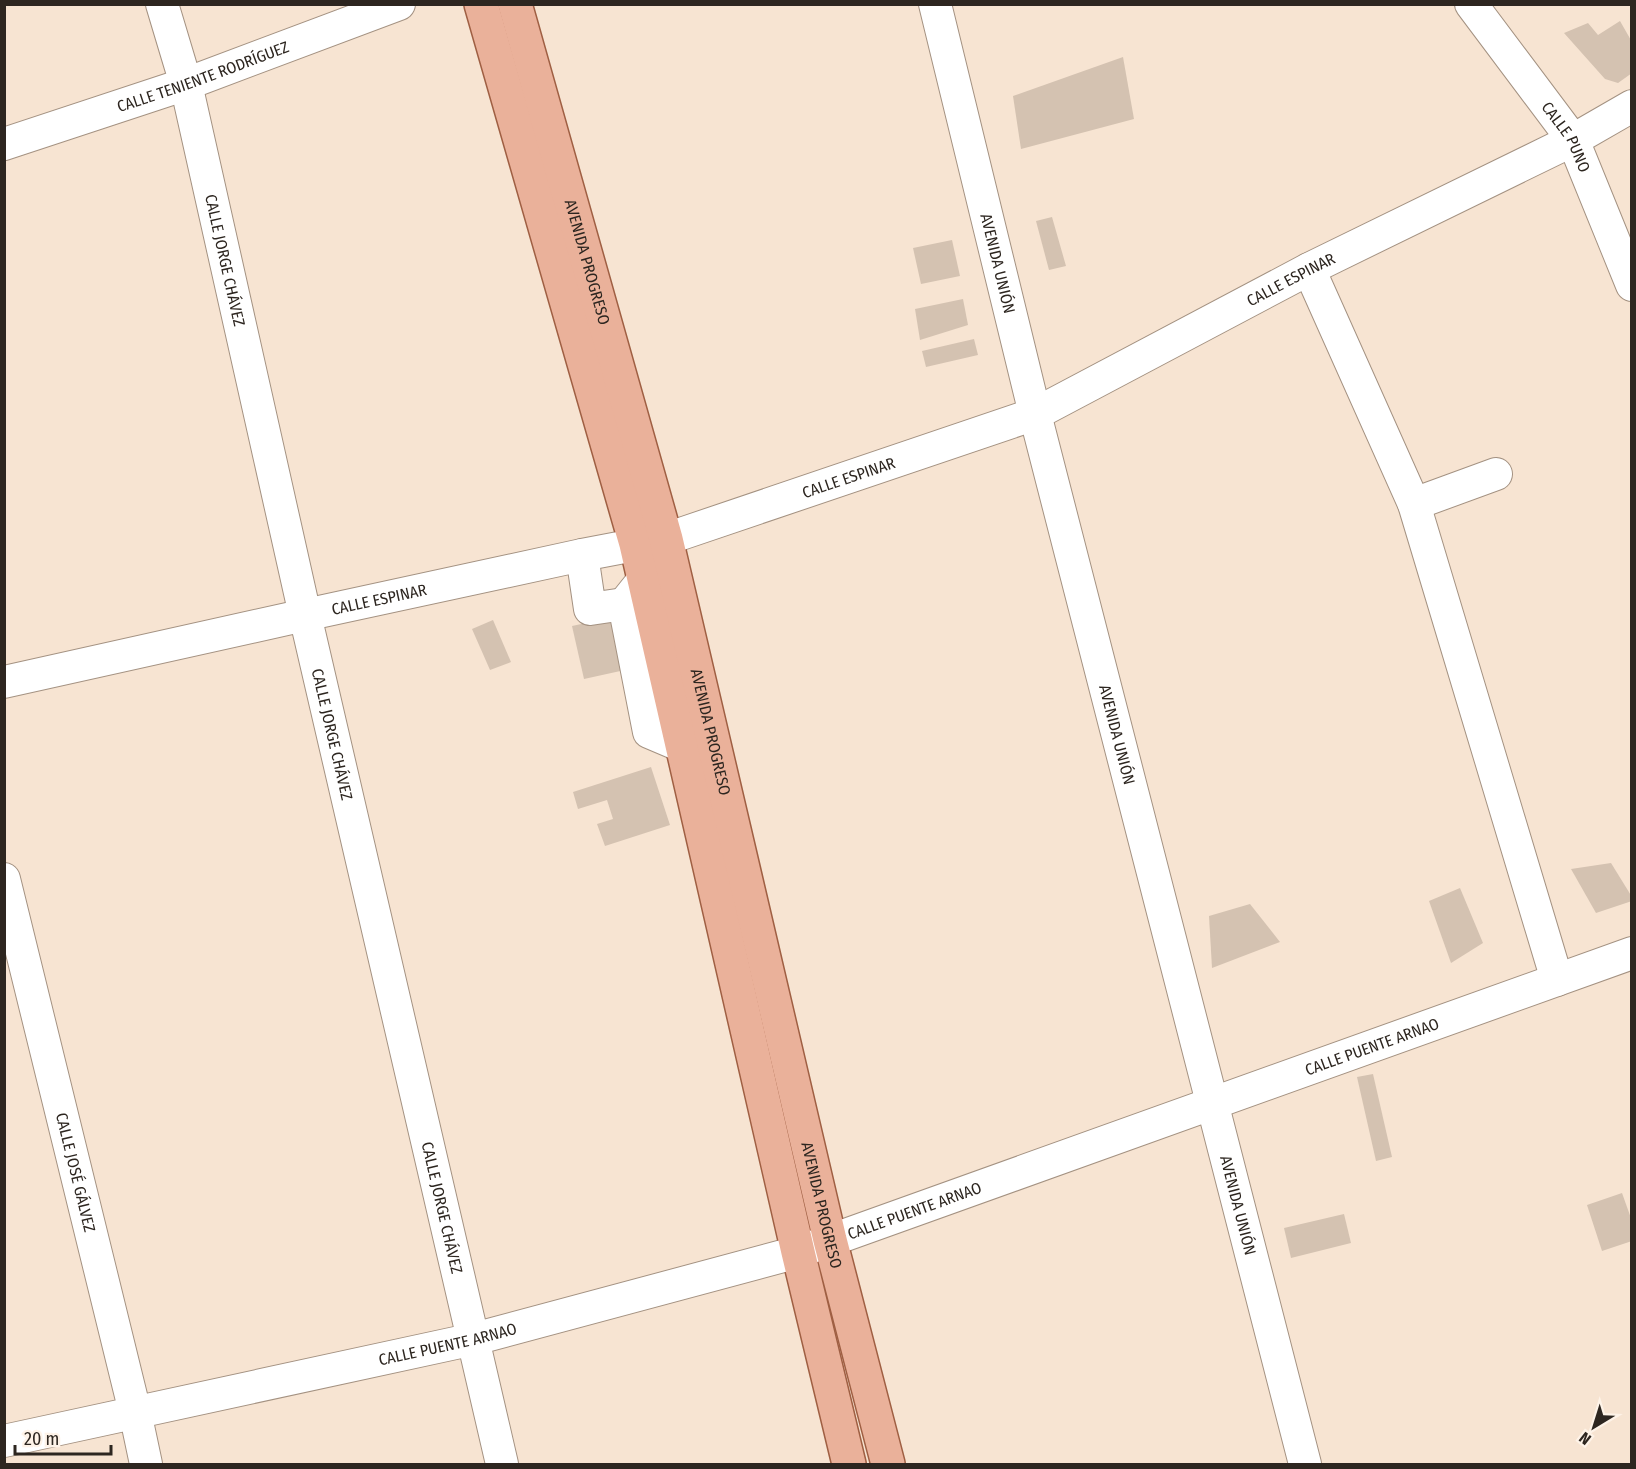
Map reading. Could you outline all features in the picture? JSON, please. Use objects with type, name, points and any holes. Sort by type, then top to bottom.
[{"type":"main road","name":"AVENIDA PROGRESO","points":[[481,4],[651,541],[634,592],[682,746],[849,1464]]},
{"type":"main road","name":"AVENIDA PROGRESO","points":[[514,4],[888,1464]]},
{"type":"street","name":"CALLE JORGE CHÁVEZ","points":[[162,4],[186,84],[305,615],[502,1464]]},
{"type":"street","name":"CALLE TENIENTE RODRÍGUEZ","points":[[4,144],[186,84],[399,4]]},
{"type":"street","name":"AVENIDA UNIÓN","points":[[935,4],[1035,414],[1305,1464]]},
{"type":"street","name":"CALLE PUNO","points":[[1471,4],[1573,140],[1632,285]]},
{"type":"street","name":"CALLE ESPINAR","points":[[4,682],[651,541],[1035,414],[1308,269],[1573,140],[1632,106]]},
{"type":"street","points":[[1308,269],[1414,504],[1557,980]]},
{"type":"street","points":[[1414,504],[1496,474]]},
{"type":"street","points":[[582,555],[590,609],[634,592]]},
{"type":"street","name":"CALLE JOSÉ GÁLVEZ","points":[[4,879],[146,1464]]},
{"type":"street","name":"CALLE PUENTE ARNAO","points":[[4,1441],[474,1339],[798,1252],[1632,953]]},
{"type":"building","points":[[1620,21],[1632,42],[1632,73],[1618,83],[1605,79],[1564,33],[1588,23],[1598,35]]},
{"type":"building","points":[[1123,57],[1134,119],[1021,149],[1013,96]]},
{"type":"building","points":[[1052,217],[1066,266],[1049,270],[1036,221]]},
{"type":"building","points":[[952,240],[960,276],[921,284],[913,248]]},
{"type":"building","points":[[963,299],[968,325],[920,340],[915,309]]},
{"type":"building","points":[[974,339],[978,355],[926,367],[922,351]]},
{"type":"building","points":[[623,615],[634,668],[584,679],[572,626]]},
{"type":"building","points":[[493,620],[511,662],[490,670],[472,629]]},
{"type":"building","points":[[651,767],[670,825],[605,846],[597,824],[613,819],[607,800],[578,809],[573,792]]},
{"type":"building","points":[[1611,863],[1632,897],[1632,901],[1596,913],[1571,869]]},
{"type":"building","points":[[1460,888],[1483,943],[1451,963],[1429,901]]},
{"type":"building","points":[[1250,904],[1280,942],[1212,968],[1209,916]]},
{"type":"building","points":[[1373,1074],[1392,1157],[1376,1161],[1357,1077]]},
{"type":"building","points":[[1622,1193],[1632,1221],[1632,1241],[1602,1251],[1587,1205]]},
{"type":"building","points":[[1344,1214],[1351,1243],[1291,1258],[1284,1228]]}]
